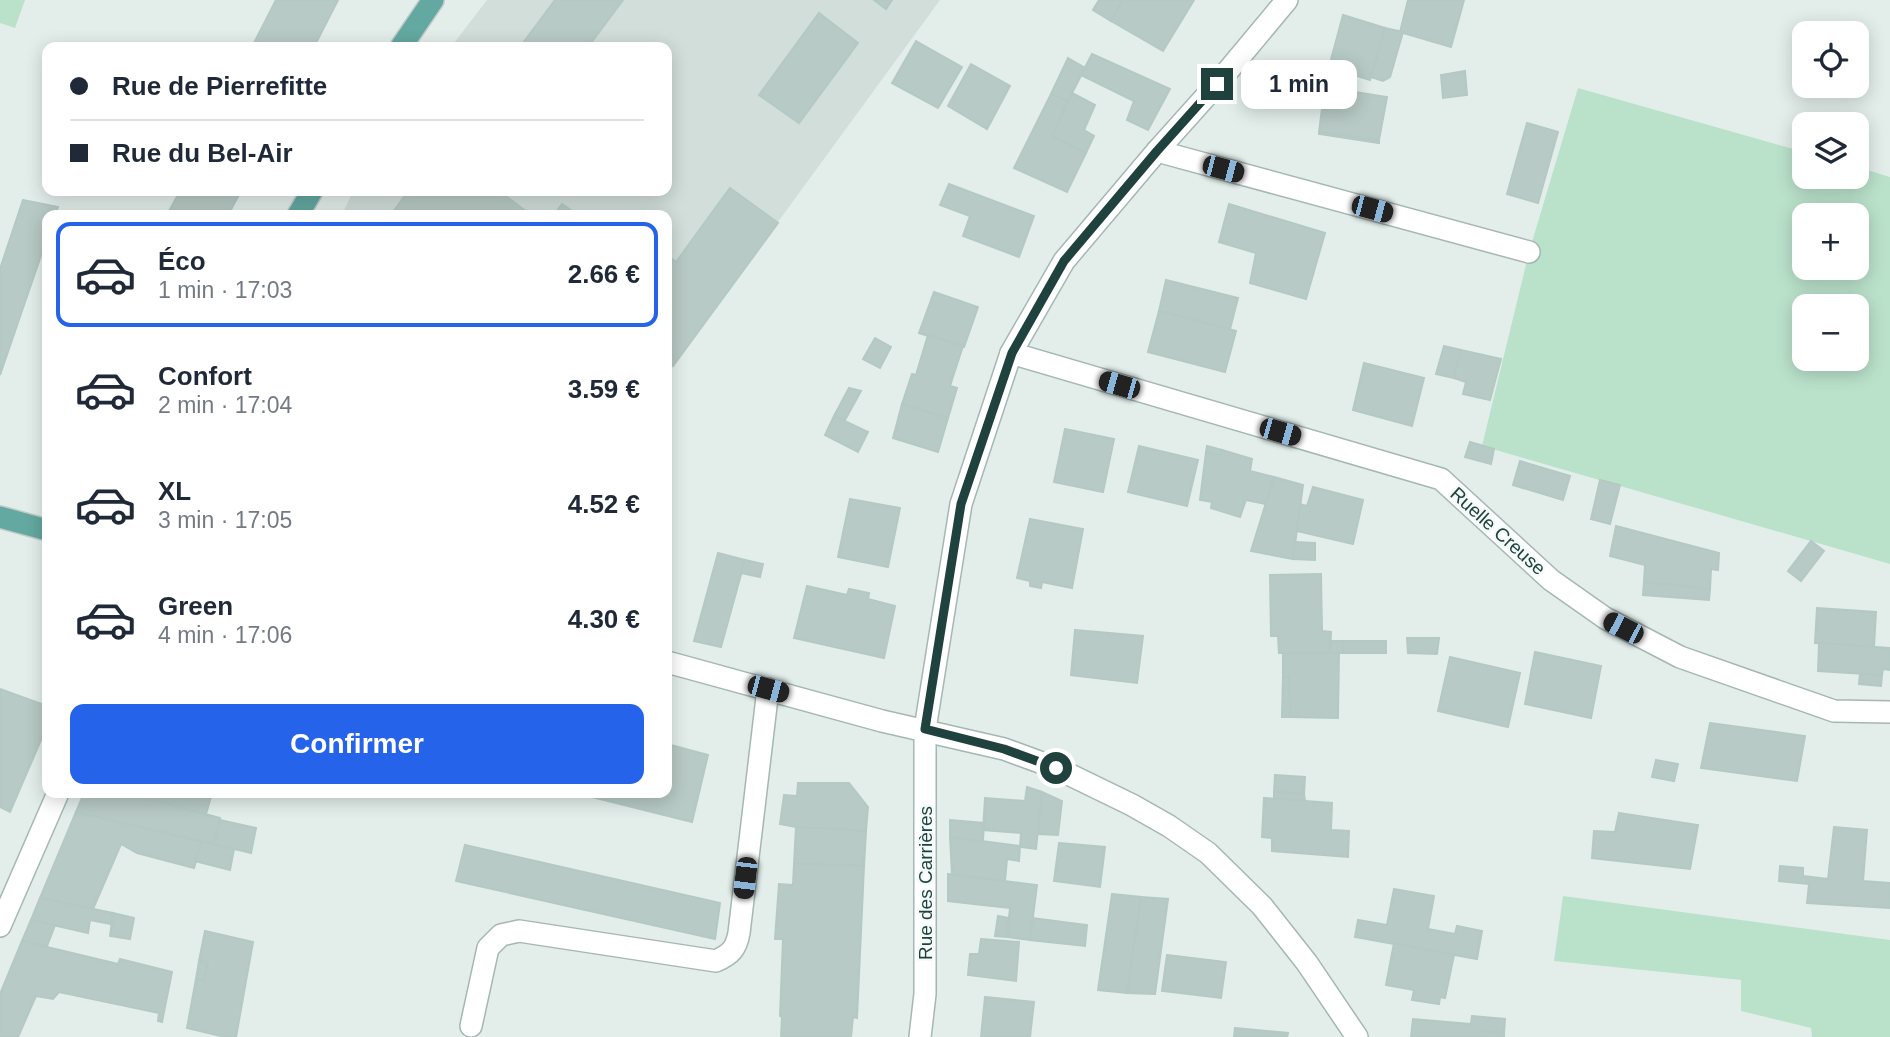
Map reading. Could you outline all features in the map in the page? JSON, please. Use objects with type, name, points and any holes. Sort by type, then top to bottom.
[{"type":"main road","points":[[404,42],[433,0]]},
{"type":"main road","points":[[0,517],[42,529]]},
{"type":"street","name":"Rue des Carrières","points":[[920,1037],[925,993],[925,729],[961,504],[1012,353],[1064,261],[1287,0]]},
{"type":"street","points":[[1157,151],[1529,252]]},
{"type":"street","name":"Ruelle Creuse","points":[[1012,353],[1441,479],[1552,580],[1605,618],[1626,629],[1680,657],[1834,711],[1890,712]]},
{"type":"street","points":[[672,663],[882,720],[1004,749],[1056,768],[1157,819],[1208,853],[1262,906],[1307,963],[1357,1037]]},
{"type":"street","points":[[471,1026],[488,948],[501,935],[509,932],[519,931],[716,961],[732,952],[737,944],[768,689]]},
{"type":"street","points":[[0,926],[56,798]]},
{"type":"shaded area","points":[[487,0],[940,0],[672,367],[672,210],[344,210],[351,196],[672,196],[672,42],[455,42]]},
{"type":"green space","points":[[0,0],[25,0],[15,28],[0,23]]},
{"type":"green space","points":[[1578,88],[1792,149],[1792,189],[1869,189],[1869,171],[1890,177],[1890,564],[1482,446],[1529,252]]},
{"type":"green space","points":[[1563,896],[1890,940],[1890,1037],[1812,1037],[1811,1028],[1741,1011],[1741,980],[1554,961]]},
{"type":"building","points":[[276,0],[338,0],[317,42],[255,42]]},
{"type":"building","points":[[555,0],[623,0],[592,42],[524,42]]},
{"type":"building","points":[[874,0],[892,0],[886,9]]},
{"type":"building","points":[[1099,0],[1123,0],[1111,21],[1093,10]]},
{"type":"building","points":[[1123,0],[1194,0],[1163,51],[1111,21]]},
{"type":"building","points":[[1408,0],[1464,0],[1451,47],[1400,32]]},
{"type":"building","points":[[819,13],[858,43],[799,123],[759,95]]},
{"type":"building","points":[[1343,15],[1385,28],[1370,80],[1329,67]]},
{"type":"building","points":[[1385,28],[1403,32],[1390,77],[1383,81],[1371,77]]},
{"type":"building","points":[[916,41],[962,67],[938,108],[892,83]]},
{"type":"building","points":[[1092,54],[1170,89],[1148,130],[1127,120],[1134,101],[1081,75]]},
{"type":"building","points":[[1068,58],[1085,68],[1068,101],[1051,94]]},
{"type":"building","points":[[971,64],[1010,86],[987,129],[948,106]]},
{"type":"building","points":[[1465,71],[1467,95],[1443,98],[1441,75]]},
{"type":"building","points":[[1330,88],[1387,97],[1379,140],[1319,132],[1322,109],[1327,110]]},
{"type":"building","points":[[1072,93],[1095,105],[1084,130],[1094,136],[1086,153],[1052,136]]},
{"type":"building","points":[[1051,94],[1068,101],[1052,136],[1086,153],[1067,192],[1014,168]]},
{"type":"building","points":[[1527,123],[1558,132],[1538,203],[1507,194]]},
{"type":"building","points":[[1319,134],[1379,140],[1379,143]]},
{"type":"building","points":[[949,184],[1034,216],[1019,257],[963,236],[970,216],[940,205]]},
{"type":"building","points":[[730,188],[778,223],[673,366],[672,259],[676,262]]},
{"type":"building","points":[[177,196],[238,196],[231,210],[170,210]]},
{"type":"building","points":[[404,196],[506,196],[524,210],[395,210]]},
{"type":"building","points":[[23,200],[58,207],[57,210],[42,210],[42,253],[0,375],[0,269]]},
{"type":"building","points":[[562,204],[571,210],[558,210]]},
{"type":"building","points":[[1229,204],[1325,233],[1306,299],[1250,283],[1256,253],[1219,242]]},
{"type":"building","points":[[1166,280],[1238,298],[1230,329],[1159,311]]},
{"type":"building","points":[[934,292],[978,307],[964,347],[919,333]]},
{"type":"building","points":[[1159,311],[1236,331],[1225,372],[1148,352]]},
{"type":"building","points":[[928,335],[963,346],[950,386],[957,388],[948,418],[902,404],[912,374],[916,375]]},
{"type":"building","points":[[875,338],[891,347],[880,368],[863,359]]},
{"type":"building","points":[[1444,346],[1461,350],[1454,378],[1436,374]]},
{"type":"building","points":[[1461,350],[1501,359],[1490,400],[1463,394],[1466,382],[1454,378]]},
{"type":"building","points":[[1364,363],[1424,378],[1412,426],[1353,410]]},
{"type":"building","points":[[849,388],[861,391],[845,420],[834,416]]},
{"type":"building","points":[[902,404],[948,418],[938,452],[893,438]]},
{"type":"building","points":[[834,416],[868,432],[858,452],[825,435]]},
{"type":"building","points":[[1065,429],[1114,439],[1103,492],[1054,482]]},
{"type":"building","points":[[1470,442],[1494,449],[1491,464],[1465,457]]},
{"type":"building","points":[[1139,446],[1198,460],[1187,506],[1128,492]]},
{"type":"building","points":[[1207,446],[1222,450],[1220,456],[1206,452]]},
{"type":"building","points":[[1222,450],[1252,459],[1250,471],[1274,477],[1266,504],[1246,500],[1240,517],[1211,508],[1212,502],[1200,500],[1206,452],[1220,456]]},
{"type":"building","points":[[1520,461],[1570,476],[1563,500],[1513,485]]},
{"type":"building","points":[[1274,477],[1303,485],[1293,559],[1251,551]]},
{"type":"building","points":[[1600,480],[1620,485],[1610,524],[1591,519]]},
{"type":"building","points":[[1313,487],[1363,500],[1353,544],[1297,531],[1300,504],[1307,506]]},
{"type":"building","points":[[850,499],[900,508],[888,567],[838,557]]},
{"type":"building","points":[[1030,519],[1083,529],[1072,588],[1042,582],[1041,588],[1030,586],[1030,581],[1017,578]]},
{"type":"building","points":[[1616,526],[1719,553],[1718,570],[1711,569],[1710,589],[1644,582],[1645,565],[1610,556]]},
{"type":"building","points":[[1811,541],[1824,551],[1801,581],[1788,571]]},
{"type":"building","points":[[1295,542],[1315,543],[1315,560],[1293,559]]},
{"type":"building","points":[[718,553],[745,560],[721,647],[694,641]]},
{"type":"building","points":[[745,560],[763,564],[760,577],[741,573]]},
{"type":"building","points":[[1321,574],[1322,631],[1331,632],[1330,653],[1279,653],[1278,636],[1271,636],[1270,575]]},
{"type":"building","points":[[1644,582],[1710,589],[1709,600],[1643,595]]},
{"type":"building","points":[[807,586],[847,595],[849,589],[869,593],[868,599],[895,606],[884,658],[794,638]]},
{"type":"building","points":[[1817,608],[1876,612],[1874,647],[1815,643]]},
{"type":"building","points":[[1075,630],[1143,636],[1137,683],[1071,675]]},
{"type":"building","points":[[1407,638],[1439,638],[1437,654],[1408,653]]},
{"type":"building","points":[[1331,641],[1343,641],[1343,653],[1330,653]]},
{"type":"building","points":[[1343,641],[1386,641],[1386,653],[1343,653]]},
{"type":"building","points":[[1819,643],[1890,648],[1890,670],[1883,669],[1882,675],[1818,671]]},
{"type":"building","points":[[1535,652],[1601,666],[1591,718],[1525,704]]},
{"type":"building","points":[[1283,653],[1339,653],[1338,718],[1290,717],[1289,677],[1283,677]]},
{"type":"building","points":[[1450,657],[1520,673],[1508,727],[1438,711]]},
{"type":"building","points":[[1860,674],[1882,675],[1881,686],[1859,684]]},
{"type":"building","points":[[1283,677],[1289,677],[1290,717],[1282,717]]},
{"type":"building","points":[[0,689],[42,704],[42,738],[10,812],[0,807]]},
{"type":"building","points":[[1710,723],[1805,736],[1797,781],[1701,768]]},
{"type":"building","points":[[672,745],[708,755],[692,822],[596,798],[672,798]]},
{"type":"building","points":[[1656,760],[1678,764],[1674,781],[1652,777]]},
{"type":"building","points":[[1275,775],[1305,777],[1304,794],[1274,792]]},
{"type":"building","points":[[798,783],[849,783],[868,807],[866,831],[780,824],[784,795],[797,796]]},
{"type":"building","points":[[1027,787],[1042,792],[1036,849],[1020,847],[1021,833],[983,830],[985,798],[1025,801]]},
{"type":"building","points":[[1042,792],[1062,801],[1058,835],[1038,834]]},
{"type":"building","points":[[1274,792],[1304,794],[1305,801],[1274,799]]},
{"type":"building","points":[[82,798],[144,798],[220,818],[214,844],[76,812]]},
{"type":"building","points":[[144,798],[211,798],[206,814]]},
{"type":"building","points":[[1264,798],[1332,803],[1331,830],[1349,831],[1348,857],[1272,851],[1272,838],[1262,837]]},
{"type":"building","points":[[76,812],[202,842],[194,868],[137,853],[121,844],[93,909],[40,898]]},
{"type":"building","points":[[1619,813],[1698,825],[1690,869],[1592,858],[1594,831],[1615,832]]},
{"type":"building","points":[[220,820],[256,828],[251,853],[214,844]]},
{"type":"building","points":[[950,820],[984,823],[983,841],[950,837]]},
{"type":"building","points":[[796,827],[866,831],[864,866],[794,864]]},
{"type":"building","points":[[1834,827],[1867,830],[1863,881],[1890,883],[1890,908],[1807,903],[1809,884],[1779,881],[1780,866],[1803,868],[1803,876],[1828,879]]},
{"type":"building","points":[[950,837],[1020,846],[1019,861],[1007,859],[1005,881],[952,874]]},
{"type":"building","points":[[202,842],[234,849],[230,870],[195,861]]},
{"type":"building","points":[[1059,843],[1105,847],[1100,887],[1054,881]]},
{"type":"building","points":[[465,845],[720,903],[715,939],[456,881]]},
{"type":"building","points":[[794,864],[864,866],[857,1018],[853,1017],[851,1037],[781,1037],[783,939],[775,939],[779,884],[793,885]]},
{"type":"building","points":[[948,874],[1037,885],[1030,940],[1007,937],[1010,908],[948,901]]},
{"type":"building","points":[[1394,889],[1434,896],[1428,929],[1455,934],[1457,926],[1482,931],[1477,959],[1355,937],[1358,920],[1387,925]]},
{"type":"building","points":[[1112,894],[1141,897],[1127,993],[1098,990]]},
{"type":"building","points":[[1141,897],[1168,899],[1155,994],[1127,993]]},
{"type":"building","points":[[40,898],[113,913],[111,924],[90,920],[88,933],[31,920]]},
{"type":"building","points":[[113,913],[134,918],[130,939],[110,936]]},
{"type":"building","points":[[998,916],[1009,918],[1007,937],[995,936]]},
{"type":"building","points":[[1032,918],[1087,925],[1085,946],[1030,940]]},
{"type":"building","points":[[31,920],[55,925],[47,946],[22,941]]},
{"type":"building","points":[[205,931],[253,942],[236,1037],[187,1028],[196,979],[204,981],[208,962],[199,961]]},
{"type":"building","points":[[981,939],[1019,942],[1016,981],[968,975],[970,954],[979,954]]},
{"type":"building","points":[[22,941],[118,964],[120,959],[172,972],[162,1022],[158,1021],[159,1013],[59,992],[53,999],[36,996],[18,1037],[0,1037],[0,994]]},
{"type":"building","points":[[1394,943],[1454,955],[1445,998],[1440,997],[1439,1004],[1412,1000],[1414,990],[1386,985]]},
{"type":"building","points":[[1167,955],[1226,962],[1221,998],[1162,991]]},
{"type":"building","points":[[199,961],[208,962],[204,981],[196,979]]},
{"type":"building","points":[[985,997],[1034,1002],[1030,1037],[981,1037]]},
{"type":"building","points":[[1472,1016],[1505,1019],[1504,1033],[1483,1031],[1482,1037],[1411,1037],[1413,1019],[1471,1024]]},
{"type":"building","points":[[1235,1028],[1288,1033],[1287,1037],[1234,1037]]},
{"type":"building","points":[[1483,1031],[1504,1033],[1504,1037],[1482,1037]]},
{"type":"route","points":[[1056,768],[1004,749],[925,729],[961,504],[1012,353],[1064,261],[1217,84]]}]
